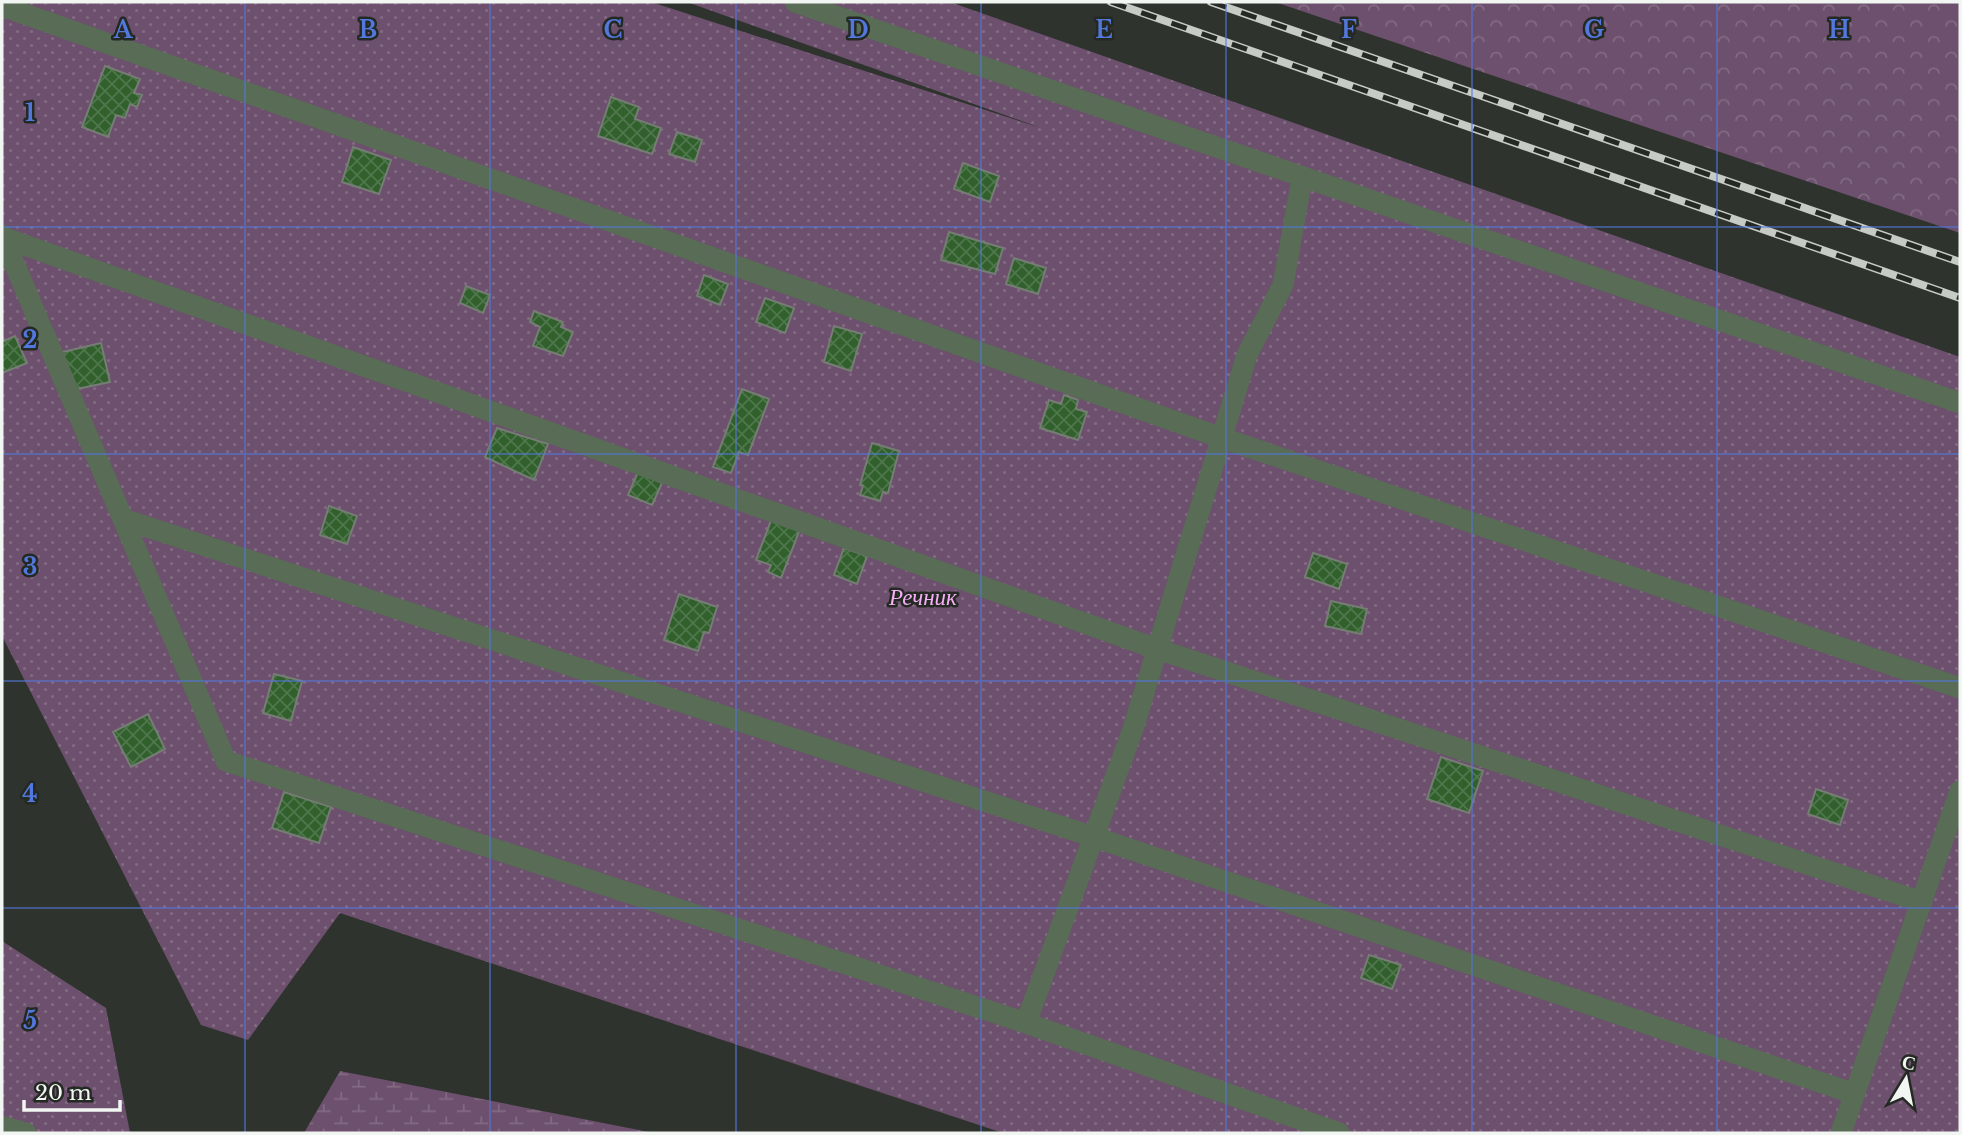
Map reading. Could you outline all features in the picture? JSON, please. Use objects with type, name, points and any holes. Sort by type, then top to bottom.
[{"type":"lane","points":[[795,2],[1960,403]]},
{"type":"lane","points":[[2,6],[1222,438],[1960,688]]},
{"type":"lane","points":[[1026,1023],[1133,729],[1247,355],[1283,285],[1302,178]]},
{"type":"lane","points":[[2,236],[226,761],[1026,1023],[1339,1133]]},
{"type":"lane","points":[[2,236],[1157,649],[1922,902]]},
{"type":"lane","points":[[123,519],[1094,837],[1855,1094]]},
{"type":"lane","points":[[1842,1133],[1960,791]]},
{"type":"lane","points":[[2,1126],[26,1133]]},
{"type":"green space","name":"Речник","points":[[2,2],[651,2],[1041,128],[687,2],[950,2],[1960,357],[1960,1133],[1003,1133],[340,913],[248,1040],[201,1025],[2,636]]},
{"type":"green space","points":[[1275,2],[1960,2],[1960,233]]},
{"type":"green space","points":[[2,941],[106,1008],[130,1133],[2,1133]]},
{"type":"green space","points":[[340,1071],[654,1133],[304,1133]]},
{"type":"building","points":[[105,66],[140,79],[134,93],[142,95],[137,107],[130,104],[125,118],[116,115],[108,137],[82,127]]},
{"type":"building","points":[[611,97],[639,107],[635,119],[661,128],[652,154],[598,136]]},
{"type":"building","points":[[677,132],[702,140],[695,162],[669,154]]},
{"type":"building","points":[[353,147],[391,160],[379,194],[342,182]]},
{"type":"building","points":[[963,163],[999,176],[990,202],[954,189]]},
{"type":"building","points":[[949,232],[1003,248],[995,274],[941,260]]},
{"type":"building","points":[[1014,258],[1046,268],[1038,294],[1006,284]]},
{"type":"building","points":[[704,275],[728,284],[720,305],[697,296]]},
{"type":"building","points":[[466,286],[490,295],[483,313],[460,303]]},
{"type":"building","points":[[765,298],[794,308],[785,333],[756,322]]},
{"type":"building","points":[[534,311],[563,322],[561,327],[573,332],[563,356],[533,346],[540,327],[530,322]]},
{"type":"building","points":[[834,326],[862,334],[851,371],[824,362]]},
{"type":"building","points":[[2,335],[4,341],[15,336],[27,363],[2,373]]},
{"type":"building","points":[[101,343],[110,382],[72,390],[63,352]]},
{"type":"building","points":[[742,389],[769,399],[748,455],[739,452],[731,473],[713,467]]},
{"type":"building","points":[[1064,395],[1078,400],[1076,409],[1087,412],[1078,440],[1040,428],[1049,400],[1061,404]]},
{"type":"building","points":[[497,428],[548,444],[534,480],[485,457]]},
{"type":"building","points":[[872,443],[899,451],[888,493],[883,492],[880,501],[860,495],[863,486],[860,485]]},
{"type":"building","points":[[638,472],[662,483],[652,505],[628,495]]},
{"type":"building","points":[[329,506],[357,516],[347,544],[320,535]]},
{"type":"building","points":[[772,518],[800,529],[781,578],[768,572],[771,565],[756,560]]},
{"type":"building","points":[[844,548],[867,556],[857,584],[834,575]]},
{"type":"building","points":[[1313,553],[1347,564],[1339,589],[1305,577]]},
{"type":"building","points":[[679,594],[717,607],[709,633],[704,632],[698,651],[664,640]]},
{"type":"building","points":[[1331,601],[1367,609],[1361,634],[1325,626]]},
{"type":"building","points":[[274,674],[302,681],[291,721],[263,713]]},
{"type":"building","points":[[148,714],[165,749],[131,767],[113,732]]},
{"type":"building","points":[[1441,757],[1483,771],[1469,813],[1427,799]]},
{"type":"building","points":[[1816,789],[1848,800],[1840,825],[1808,814]]},
{"type":"building","points":[[284,792],[331,807],[319,843],[272,828]]},
{"type":"building","points":[[1369,955],[1401,965],[1392,989],[1361,978]]},
{"type":"railway","points":[[1111,2],[1960,298]]},
{"type":"railway","points":[[1211,2],[1960,262]]}]
